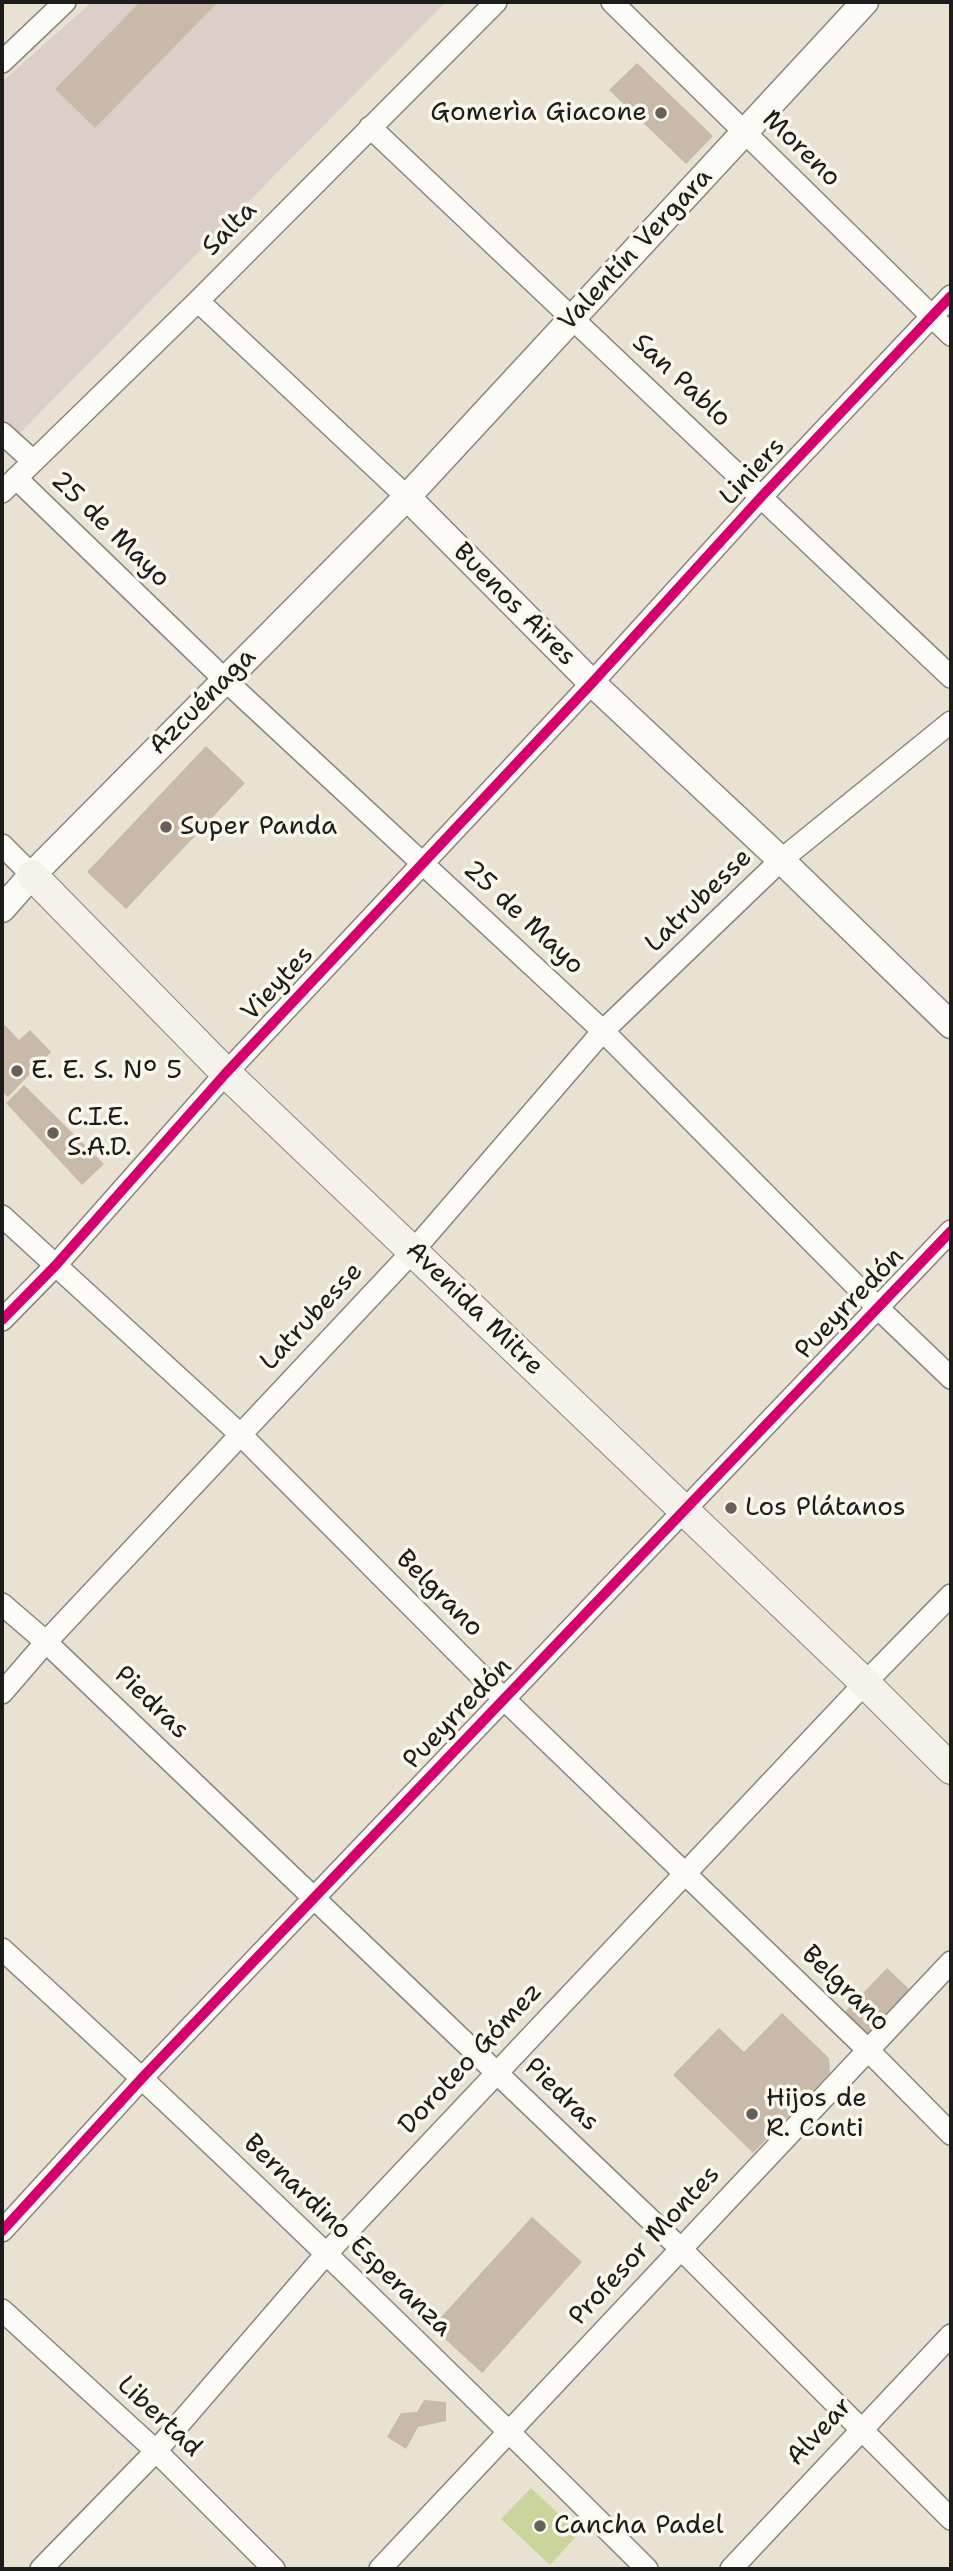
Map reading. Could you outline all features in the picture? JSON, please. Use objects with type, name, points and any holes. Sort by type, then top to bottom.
[{"type":"main road","name":"Avenida Mitre","points":[[32,875],[226,1073],[865,1683],[951,1769]]},
{"type":"street","points":[[2,62],[65,2]]},
{"type":"street","name":"Salta","points":[[9,485],[198,301],[496,2]]},
{"type":"street","name":"Moreno","points":[[612,2],[951,335]]},
{"type":"street","name":"Valentín Vergara","points":[[407,498],[865,2]]},
{"type":"street","name":"San Pablo","points":[[370,127],[951,677]]},
{"type":"street","name":"Liniers","points":[[592,683],[762,496],[951,296]]},
{"type":"street","name":"Buenos Aires","points":[[198,301],[407,498],[592,683],[781,860],[951,1025]]},
{"type":"street","points":[[2,433],[33,461]]},
{"type":"street","name":"25 de Mayo","points":[[9,485],[225,680],[603,1031],[951,1378]]},
{"type":"street","name":"Azcuénaga","points":[[2,909],[32,875],[407,498]]},
{"type":"street","name":"Vieytes","points":[[2,1320],[55,1266],[226,1073],[592,683]]},
{"type":"street","name":"Latrubesse","points":[[2,1693],[46,1642],[413,1251],[603,1031],[781,860],[951,722]]},
{"type":"street","name":"Avenida Mitre","points":[[2,845],[32,875]]},
{"type":"street","name":"Belgrano","points":[[2,1216],[241,1435],[504,1699],[869,2051],[951,2134]]},
{"type":"street","name":"Pueyrredón","points":[[2,2231],[143,2077],[951,1231]]},
{"type":"street","name":"Doroteo Gómez","points":[[41,2569],[156,2451],[326,2254],[951,1595]]},
{"type":"street","name":"Piedras","points":[[2,1604],[46,1642],[681,2249],[951,2519]]},
{"type":"street","name":"Bernardino Esperanza","points":[[2,1949],[143,2077],[509,2431],[647,2569]]},
{"type":"street","name":"Profesor Montes","points":[[380,2569],[951,1962]]},
{"type":"street","name":"Libertad","points":[[2,2310],[156,2451],[274,2569]]},
{"type":"street","name":"Alvear","points":[[731,2569],[951,2334]]},
{"type":"shaded area","points":[[92,2],[446,2],[2,451],[2,82]]},
{"type":"green space","name":"Cancha Padel","points":[[531,2488],[579,2533],[550,2565],[501,2519]]},
{"type":"building","points":[[140,2],[218,2],[95,128],[55,89]]},
{"type":"building","name":"Gomerìa Giacone","points":[[637,63],[713,136],[686,164],[609,90]]},
{"type":"building","name":"Super Panda","points":[[206,746],[245,783],[126,909],[87,872]]},
{"type":"building","name":"E. E. S. N° 5","points":[[2,1022],[19,1040],[30,1030],[51,1052],[8,1097],[2,1091]]},
{"type":"building","name":"C.I.E. S.A.D.","points":[[24,1085],[104,1164],[82,1185],[6,1103]]},
{"type":"building","points":[[887,1968],[911,1991],[872,2032],[862,2034],[842,2015]]},
{"type":"building","name":"Hijos de R. Conti","points":[[782,2013],[829,2058],[830,2073],[753,2153],[673,2075],[719,2028],[744,2052]]},
{"type":"building","points":[[532,2217],[582,2262],[482,2373],[432,2327]]},
{"type":"building","points":[[424,2400],[446,2402],[446,2421],[418,2427],[406,2449],[387,2437],[401,2413],[417,2412]]},
{"type":"cycle path","points":[[2,1320],[55,1266],[226,1073],[951,296]]},
{"type":"cycle path","points":[[2,2231],[143,2077],[951,1231]]},
{"type":"place","name":"Gomerìa Giacone","points":[[661,113]]},
{"type":"place","name":"Super Panda","points":[[166,827]]},
{"type":"place","name":"E. E. S. N° 5","points":[[17,1071]]},
{"type":"place","name":"C.I.E. S.A.D.","points":[[53,1133]]},
{"type":"place","name":"Los Plátanos","points":[[731,1508]]},
{"type":"place","name":"Hijos de R. Conti","points":[[752,2114]]},
{"type":"place","name":"Cancha Padel","points":[[540,2526]]}]
